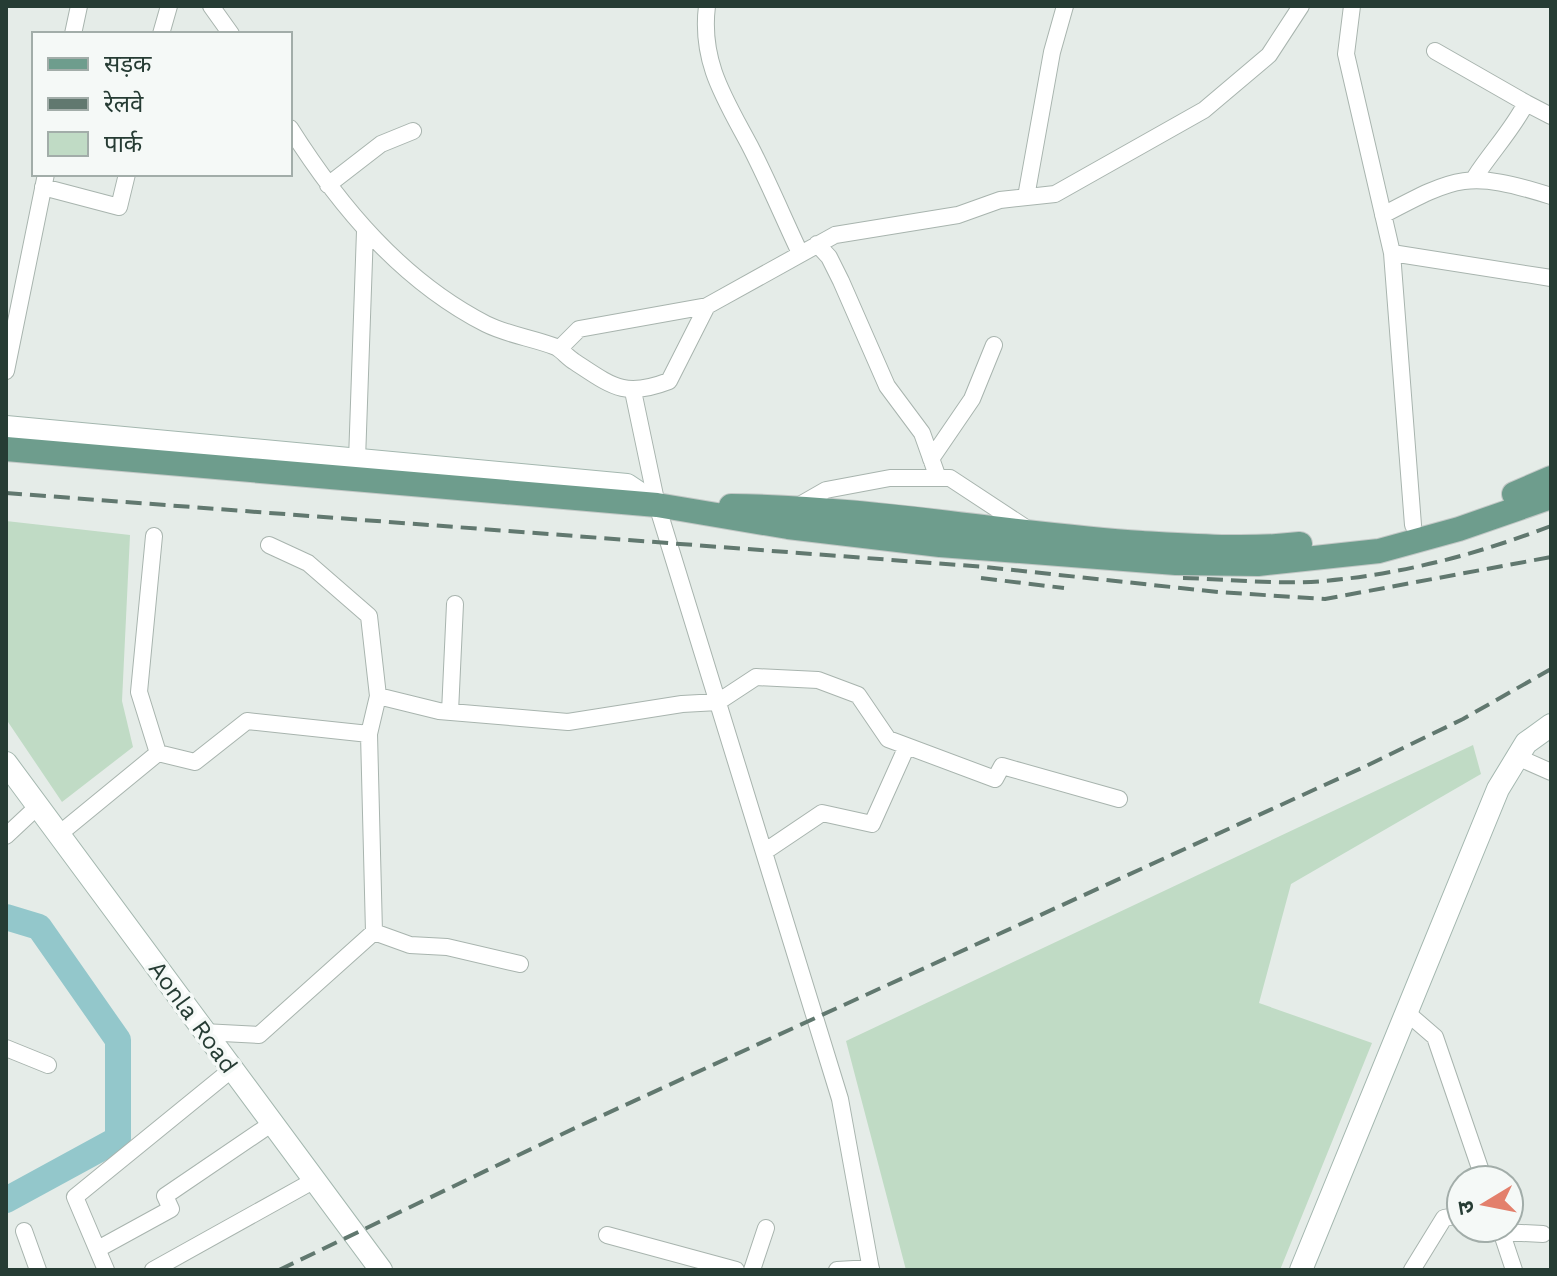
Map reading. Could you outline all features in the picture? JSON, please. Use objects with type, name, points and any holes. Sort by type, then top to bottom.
[{"type":"main road","points":[[6,449],[657,505],[798,506],[1037,536],[1181,545],[1292,545],[1383,534],[1528,490],[1551,478]]},
{"type":"main road","points":[[657,505],[788,527],[940,545],[1176,563],[1258,564],[1379,551],[1459,529],[1551,497]]},
{"type":"street","points":[[73,32],[79,6]]},
{"type":"street","points":[[162,32],[169,6]]},
{"type":"street","points":[[211,6],[230,32]]},
{"type":"street","points":[[707,6],[704,27],[712,68],[732,118],[749,143],[800,253]]},
{"type":"street","points":[[1026,197],[1052,52],[1065,6]]},
{"type":"street","points":[[559,349],[579,329],[707,306],[835,235],[958,215],[1000,200],[1055,194],[1204,110],[1269,55],[1301,6]]},
{"type":"street","points":[[1352,6],[1346,54],[1392,253],[1413,525]]},
{"type":"street","points":[[1435,51],[1551,116]]},
{"type":"street","points":[[1475,177],[1507,129],[1518,120],[1526,103]]},
{"type":"street","points":[[292,131],[328,185],[365,231],[431,291],[477,319],[559,349],[572,361],[627,392],[669,381],[707,306]]},
{"type":"street","points":[[328,185],[381,144],[413,131]]},
{"type":"street","points":[[6,371],[44,181],[119,207],[127,176]]},
{"type":"street","points":[[1383,215],[1441,184],[1475,177],[1551,196]]},
{"type":"street","points":[[357,460],[365,231]]},
{"type":"street","points":[[817,244],[829,257],[887,386],[922,433],[938,478]]},
{"type":"street","points":[[1392,253],[1551,278]]},
{"type":"street","points":[[931,459],[972,399],[994,345]]},
{"type":"street","points":[[633,391],[657,505],[840,1099],[871,1269],[837,1270]]},
{"type":"street","points":[[6,427],[627,485],[657,505]]},
{"type":"street","points":[[798,506],[826,490],[890,478],[950,478],[1037,536]]},
{"type":"street","points":[[154,536],[139,692],[158,753]]},
{"type":"street","points":[[203,1032],[259,1035],[374,932],[369,734],[378,696],[369,616],[308,563],[269,545]]},
{"type":"street","points":[[450,712],[455,604]]},
{"type":"street","points":[[378,696],[450,712],[568,722],[682,704],[718,702],[756,677],[818,680],[858,695],[888,739],[995,779],[1002,766],[1119,799]]},
{"type":"street","points":[[158,753],[195,762],[247,721],[369,734]]},
{"type":"street","points":[[1301,1270],[1498,789],[1526,743],[1551,725]]},
{"type":"street","points":[[764,852],[822,813],[872,824],[907,746]]},
{"type":"street","points":[[58,835],[158,753]]},
{"type":"street","points":[[1517,757],[1551,772]]},
{"type":"street","name":"Aonla Road","points":[[6,763],[381,1270]]},
{"type":"street","points":[[6,836],[37,807]]},
{"type":"street","points":[[374,932],[410,945],[447,947],[520,964]]},
{"type":"street","points":[[1406,1012],[1435,1037],[1479,1164]]},
{"type":"street","points":[[6,1048],[48,1065]]},
{"type":"street","points":[[106,1270],[75,1197],[231,1070]]},
{"type":"street","points":[[98,1249],[171,1209],[165,1196],[271,1124]]},
{"type":"street","points":[[153,1270],[313,1181]]},
{"type":"street","points":[[1412,1270],[1445,1218]]},
{"type":"street","points":[[752,1270],[766,1228]]},
{"type":"street","points":[[24,1231],[38,1270]]},
{"type":"street","points":[[1525,1232],[1543,1234]]},
{"type":"street","points":[[607,1235],[736,1270]]},
{"type":"street","points":[[1506,1244],[1514,1270]]},
{"type":"green space","points":[[6,521],[130,535],[122,701],[133,747],[62,802],[6,719]]},
{"type":"green space","points":[[1473,745],[1481,774],[1291,884],[1259,1003],[1372,1043],[1280,1270],[906,1270],[846,1041]]},
{"type":"waterway","points":[[6,917],[39,927],[118,1040],[118,1139],[6,1200]]},
{"type":"railway","points":[[6,493],[985,567],[1218,592],[1325,599],[1551,557]]},
{"type":"railway","points":[[1183,578],[1289,582],[1353,578],[1440,561],[1551,526]]},
{"type":"railway","points":[[981,578],[1064,588]]},
{"type":"railway","points":[[279,1270],[575,1128],[1366,766],[1463,719],[1551,669]]}]
